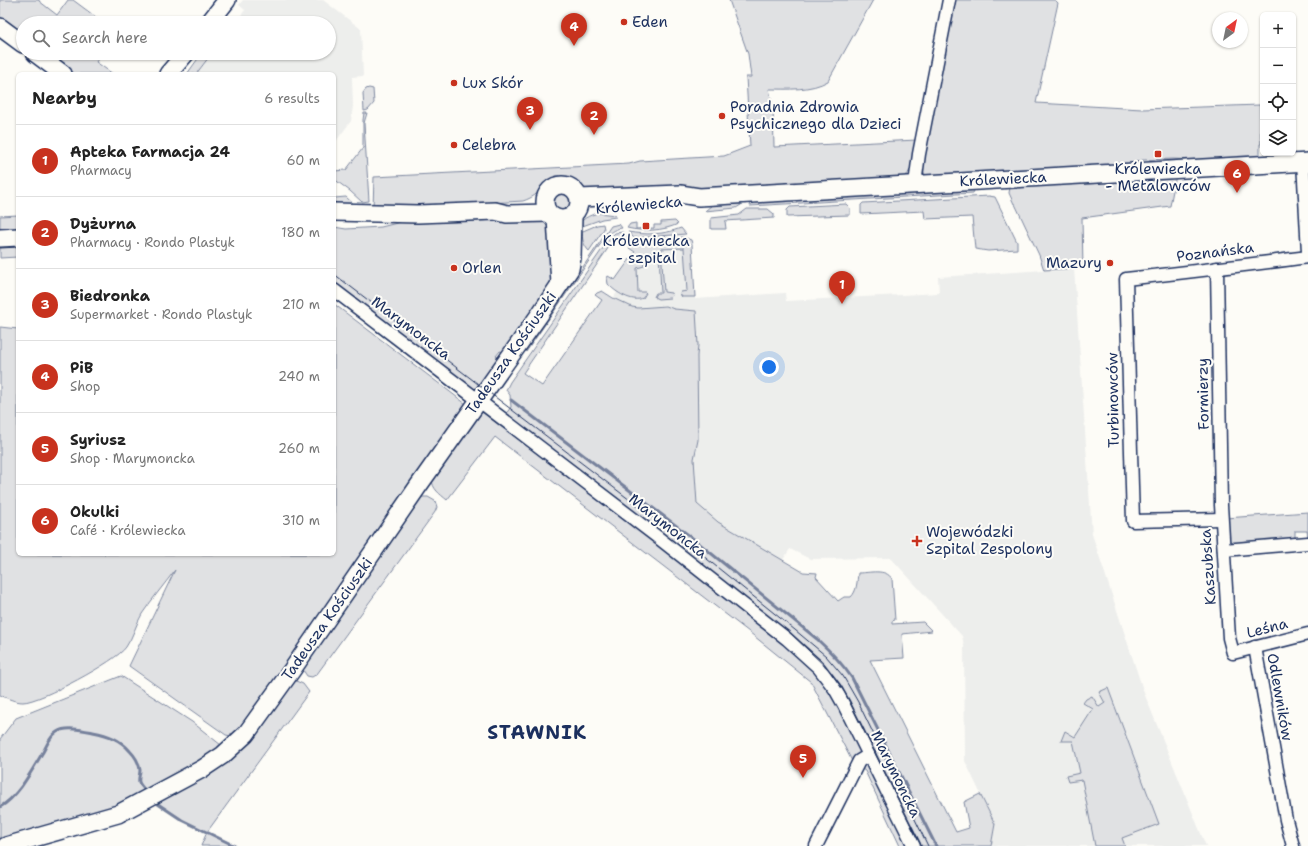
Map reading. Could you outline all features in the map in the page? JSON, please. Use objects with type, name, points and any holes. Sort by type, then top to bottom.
[{"type":"main road","points":[[214,16],[227,0]]},
{"type":"main road","points":[[0,27],[16,39]]},
{"type":"main road","points":[[44,60],[60,72]]},
{"type":"main road","points":[[170,72],[180,60]]},
{"type":"main road","name":"Królewiecka","points":[[577,208],[685,203],[699,197],[1305,162]]},
{"type":"main road","points":[[336,212],[418,214],[495,211],[506,206],[550,210],[565,219],[577,208],[578,194],[572,188],[564,185],[552,188],[546,195],[550,210]]},
{"type":"main road","name":"Tadeusza Kościuszki","points":[[6,846],[112,816],[136,805],[213,762],[233,746],[251,728],[570,269],[577,208]]},
{"type":"main road","name":"Tadeusza Kościuszki","points":[[550,210],[560,284]]},
{"type":"main road","points":[[336,222],[381,220],[418,214]]},
{"type":"main road","points":[[0,238],[16,237]]},
{"type":"street","points":[[915,184],[919,154],[949,0]]},
{"type":"street","points":[[1305,162],[1308,252]]},
{"type":"street","name":"Poznańska","points":[[1126,279],[1308,257]]},
{"type":"street","name":"Formierzy","points":[[1217,268],[1221,519]]},
{"type":"street","name":"Turbinowców","points":[[1126,279],[1133,521]]},
{"type":"street","name":"Marymoncka","points":[[336,292],[656,536],[803,652],[819,668],[835,689],[914,846]]},
{"type":"street","name":"Kaszubska","points":[[1133,521],[1221,519],[1228,632],[1233,653]]},
{"type":"street","points":[[1224,550],[1308,543]]},
{"type":"street","name":"Leśna","points":[[1233,653],[1308,634]]},
{"type":"street","name":"Odlewników","points":[[1255,647],[1286,820],[1293,846]]},
{"type":"street","points":[[816,846],[859,761],[869,754]]},
{"type":"shaded area","points":[[0,0],[39,0],[57,15],[68,0],[73,0],[95,16],[16,16],[16,30],[0,17]]},
{"type":"shaded area","points":[[243,0],[323,0],[361,29],[363,76],[352,77],[353,106],[351,121],[336,141],[336,72],[198,72],[207,60],[336,60],[336,16],[240,16],[245,10],[239,5]]},
{"type":"shaded area","points":[[729,0],[873,0],[828,81],[807,88],[769,89],[773,107],[774,147],[917,140],[912,165],[908,174],[905,177],[653,193],[585,190],[574,180],[560,177],[548,182],[537,194],[523,201],[359,211],[336,209],[336,198],[346,197],[359,209],[373,208],[374,177],[629,164],[640,161],[724,156],[750,146],[746,77],[751,77],[748,54]]},
{"type":"shaded area","points":[[954,0],[1055,0],[1058,3],[1036,103],[1142,109],[1260,105],[1260,159],[1214,161],[1173,159],[1142,160],[1120,167],[926,176],[922,169]]},
{"type":"shaded area","points":[[56,60],[97,60],[96,62],[110,72],[72,72]]},
{"type":"shaded area","points":[[197,60],[207,60],[198,72],[188,72]]},
{"type":"shaded area","points":[[369,88],[373,89],[374,103],[368,110],[364,111],[363,93]]},
{"type":"shaded area","points":[[364,113],[367,113],[364,123],[369,201],[362,202],[336,180],[336,171],[346,170],[363,148]]},
{"type":"shaded area","points":[[1176,175],[1170,206],[1082,218],[1083,268],[1044,270],[1039,255],[1009,193],[1010,187]]},
{"type":"shaded area","points":[[976,187],[973,193],[750,206],[752,200]]},
{"type":"shaded area","points":[[563,193],[569,196],[572,202],[569,208],[563,211],[557,208],[554,202],[557,196]]},
{"type":"shaded area","points":[[989,196],[995,197],[1017,242],[1017,249],[988,251],[975,249],[972,217],[925,219],[924,211],[861,214],[861,205],[863,203]]},
{"type":"shaded area","points":[[741,200],[741,205],[736,208],[705,211],[712,205]]},
{"type":"shaded area","points":[[846,204],[850,208],[850,215],[787,217],[787,210],[790,207]]},
{"type":"shaded area","points":[[747,209],[768,209],[774,214],[774,218],[725,221],[726,229],[711,229],[711,218],[739,215]]},
{"type":"shaded area","points":[[599,213],[615,215],[616,217],[602,219],[577,228],[586,218]]},
{"type":"shaded area","points":[[16,215],[16,230],[0,231],[0,216]]},
{"type":"shaded area","points":[[529,217],[542,221],[550,229],[553,281],[503,352],[500,351],[496,356],[499,358],[476,391],[336,286],[336,227],[346,229],[381,227],[409,220]]},
{"type":"shaded area","points":[[675,221],[678,224],[659,229],[646,230],[633,229],[627,228],[630,224],[636,223],[636,229],[654,228],[654,225],[661,225],[661,222]]},
{"type":"shaded area","points":[[603,224],[604,229],[589,251],[583,242],[583,231]]},
{"type":"shaded area","points":[[619,224],[622,228],[616,229],[604,239],[526,352],[526,347],[611,226]]},
{"type":"shaded area","points":[[681,228],[686,234],[634,238],[628,232],[654,234]]},
{"type":"shaded area","points":[[623,232],[623,234],[629,237],[622,242],[615,238],[523,373],[542,386],[602,300],[595,295],[602,291],[632,307],[666,306],[674,309],[696,311],[698,345],[698,440],[694,459],[697,504],[718,522],[803,572],[817,573],[816,577],[838,601],[844,597],[851,597],[853,595],[858,573],[882,572],[886,573],[892,579],[895,620],[892,621],[892,624],[923,622],[932,631],[902,634],[904,658],[870,660],[956,832],[969,828],[964,802],[980,794],[995,824],[991,846],[919,846],[836,683],[505,415],[511,407],[510,395],[506,390],[510,382],[610,238],[615,233]]},
{"type":"shaded area","points":[[683,237],[691,240],[692,244],[695,297],[682,297],[680,294],[681,292],[687,291],[684,248],[661,249],[664,292],[671,293],[672,296],[670,298],[658,299],[654,297],[656,293],[661,293],[659,252],[647,253],[644,256],[644,266],[637,268],[638,292],[646,293],[643,298],[634,299],[624,296],[608,284],[608,276],[615,280],[635,252],[629,248],[633,240]]},
{"type":"shaded area","points":[[16,244],[16,257],[0,258],[0,246]]},
{"type":"shaded area","name":"Wojewódzki Szpital Zespolony","points":[[692,244],[695,299],[785,293],[786,301],[939,293],[938,277],[1074,268],[1092,534],[1144,693],[1206,846],[991,846],[995,824],[965,761],[964,645],[962,636],[891,558],[810,559],[790,549],[777,569],[549,394],[648,246]]},
{"type":"shaded area","points":[[336,306],[466,404],[279,678],[234,737],[231,733],[231,736],[226,735],[129,666],[175,570],[142,614],[131,639],[120,653],[78,680],[32,700],[20,702],[0,695],[0,327],[16,329],[16,556],[336,556]]},
{"type":"shaded area","points":[[382,330],[464,396],[465,399],[376,331]]},
{"type":"shaded area","points":[[480,412],[482,412],[754,618],[815,671],[831,692],[909,846],[900,846],[865,771],[853,763],[811,682],[749,632],[495,437],[447,500],[439,493],[433,486],[432,479]]},
{"type":"shaded area","points":[[428,497],[435,501],[437,507],[435,512],[317,674],[312,677],[307,676],[303,670],[303,665],[418,498]]},
{"type":"shaded area","points":[[1308,512],[1308,538],[1307,531],[1295,531],[1295,539],[1234,543],[1229,540],[1226,518]]},
{"type":"shaded area","points":[[121,676],[192,722],[221,745],[206,757],[187,768],[186,767],[188,771],[133,800],[0,841],[0,739],[16,718]]},
{"type":"shaded area","points":[[296,681],[303,684],[309,692],[207,832],[182,820],[155,802],[190,783],[293,682]]},
{"type":"shaded area","points":[[1108,688],[1159,824],[1122,838],[1125,846],[1095,846],[1082,780],[1068,782],[1066,776],[1080,773],[1073,741],[1061,741],[1065,731],[1075,737],[1093,709],[1083,703],[1086,699],[1092,696],[1099,707],[1105,703],[1099,692]]},
{"type":"shaded area","points":[[207,832],[235,846],[201,846]]},
{"type":"waterway","points":[[511,400],[691,537],[817,639],[831,653],[852,678],[936,846]]},
{"type":"waterway","points":[[0,807],[19,790],[52,736],[65,729],[98,733],[109,736],[122,743],[132,753],[139,765],[139,782],[145,790]]},
{"type":"waterway","points":[[158,804],[182,820],[235,846]]},
{"type":"tram line","points":[[0,248],[16,247]]},
{"type":"tram line","points":[[336,276],[702,555],[826,656],[843,676],[858,702],[928,846]]},
{"type":"tram line","points":[[787,630],[829,670],[845,693],[921,846]]},
{"type":"place","name":"Eden","points":[[624,22]]},
{"type":"place","name":"PiB","points":[[574,46]]},
{"type":"place","name":"Lux Skór","points":[[454,83]]},
{"type":"place","name":"Poradnia Zdrowia Psychicznego dla Dzieci","points":[[722,116]]},
{"type":"place","name":"Biedronka","points":[[530,130]]},
{"type":"place","name":"Dyżurna","points":[[594,135]]},
{"type":"place","name":"Celebra","points":[[454,145]]},
{"type":"place","name":"Królewiecka - Metalowców","points":[[1158,154]]},
{"type":"place","name":"Okulki","points":[[1237,193]]},
{"type":"place","name":"Królewiecka - szpital","points":[[646,226]]},
{"type":"place","name":"Mazury","points":[[1110,263]]},
{"type":"place","name":"Orlen","points":[[454,268]]},
{"type":"place","name":"Apteka Farmacja 24","points":[[842,304]]},
{"type":"place","name":"Wojewódzki Szpital Zespolony","points":[[917,541]]},
{"type":"place","name":"Syriusz","points":[[803,778]]},
{"type":"district","name":"STAWNIK","points":[[537,732]]}]
